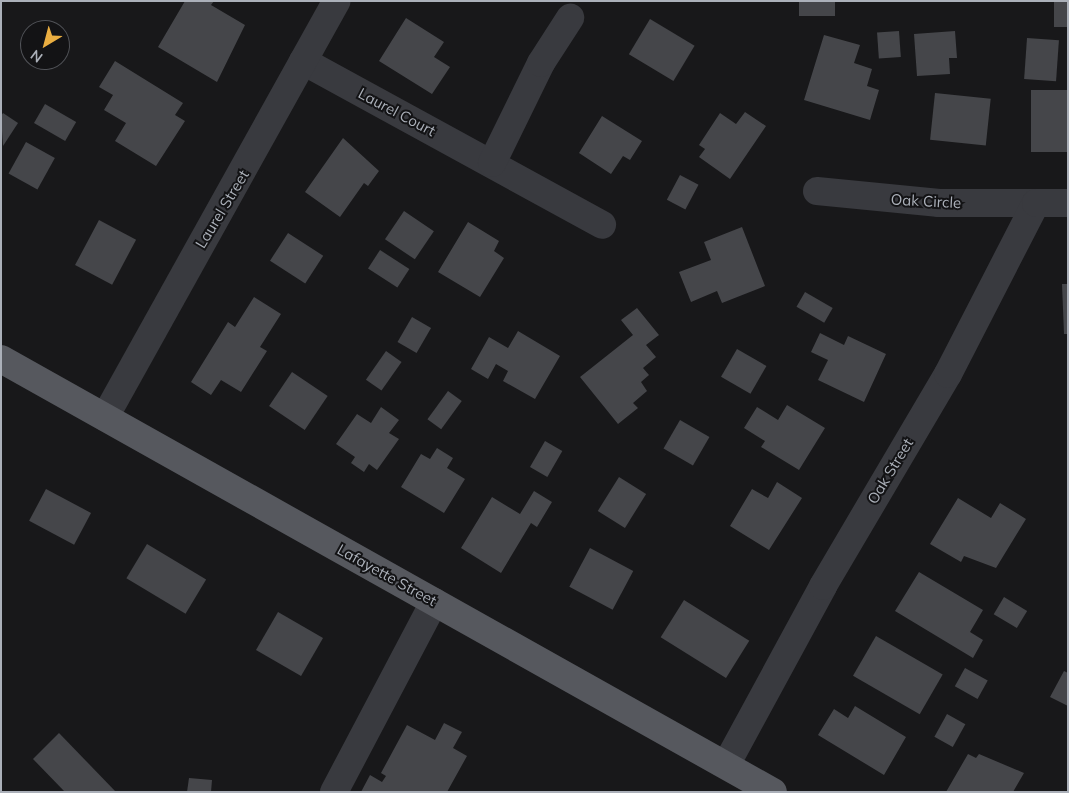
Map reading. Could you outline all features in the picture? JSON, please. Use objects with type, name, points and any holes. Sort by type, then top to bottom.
[{"type":"main road","name":"Lafayette Street","points":[[1,358],[773,792]]},
{"type":"street","name":"Laurel Street","points":[[105,417],[338,1]]},
{"type":"street","points":[[492,163],[541,64],[570,18]]},
{"type":"street","name":"Laurel Court","points":[[303,61],[492,163],[602,226]]},
{"type":"street","name":"Oak Circle","points":[[817,191],[939,204],[1036,203]]},
{"type":"street","points":[[1036,203],[1068,203]]},
{"type":"street","name":"Oak Street","points":[[726,765],[823,586],[948,374],[1036,203]]},
{"type":"street","points":[[334,792],[434,602]]},
{"type":"building","points":[[185,1],[214,1],[211,5],[245,25],[217,82],[158,47]]},
{"type":"building","points":[[799,1],[835,1],[835,16],[799,16]]},
{"type":"building","points":[[1054,1],[1068,1],[1068,27],[1054,27]]},
{"type":"building","points":[[406,18],[444,42],[434,57],[450,67],[432,94],[379,61]]},
{"type":"building","points":[[650,19],[695,46],[673,81],[629,54]]},
{"type":"building","points":[[899,31],[901,57],[879,58],[877,33]]},
{"type":"building","points":[[955,31],[957,58],[949,58],[950,74],[917,76],[914,34]]},
{"type":"building","points":[[824,35],[860,45],[854,63],[872,69],[867,86],[879,90],[870,120],[804,100]]},
{"type":"building","points":[[1027,38],[1059,40],[1056,81],[1024,79]]},
{"type":"building","points":[[115,61],[183,103],[175,115],[185,121],[156,166],[115,141],[126,123],[104,110],[113,95],[99,87]]},
{"type":"building","points":[[1031,90],[1068,90],[1068,152],[1031,152]]},
{"type":"building","points":[[935,93],[991,99],[986,146],[930,140]]},
{"type":"building","points":[[45,104],[76,122],[65,141],[34,123]]},
{"type":"building","points":[[745,112],[766,126],[730,179],[699,157],[705,149],[699,145],[720,113],[736,124]]},
{"type":"building","points":[[3,113],[18,123],[3,146],[1,116]]},
{"type":"building","points":[[602,116],[642,141],[630,160],[623,156],[611,174],[579,153]]},
{"type":"building","points":[[343,138],[379,171],[368,186],[364,183],[340,217],[305,192]]},
{"type":"building","points":[[26,142],[55,158],[37,189],[9,173]]},
{"type":"building","points":[[680,175],[699,185],[685,210],[667,200]]},
{"type":"building","points":[[404,211],[434,231],[415,259],[385,239]]},
{"type":"building","points":[[99,220],[136,240],[112,285],[75,265]]},
{"type":"building","points":[[468,222],[499,241],[494,251],[504,258],[480,297],[438,272]]},
{"type":"building","points":[[742,227],[765,286],[722,303],[717,291],[691,302],[679,272],[711,260],[704,242]]},
{"type":"building","points":[[288,233],[323,256],[305,284],[270,261]]},
{"type":"building","points":[[380,250],[409,269],[397,288],[368,268]]},
{"type":"building","points":[[1062,284],[1068,284],[1068,334],[1064,334]]},
{"type":"building","points":[[805,292],[833,308],[824,323],[796,307]]},
{"type":"building","points":[[254,297],[281,314],[260,347],[267,351],[241,392],[221,380],[211,395],[191,382],[228,322],[235,327]]},
{"type":"building","points":[[637,308],[659,335],[646,345],[656,357],[643,368],[649,375],[641,382],[647,391],[633,403],[638,408],[618,424],[580,377],[633,335],[621,320]]},
{"type":"building","points":[[412,317],[431,328],[417,353],[398,342]]},
{"type":"building","points":[[518,331],[560,356],[535,399],[503,381],[508,371],[496,364],[488,379],[471,369],[489,337],[508,348]]},
{"type":"building","points":[[820,333],[844,345],[848,336],[886,354],[864,402],[818,380],[828,360],[811,352]]},
{"type":"building","points":[[737,349],[766,366],[750,394],[721,377]]},
{"type":"building","points":[[386,351],[402,362],[381,391],[366,380]]},
{"type":"building","points":[[292,372],[328,396],[305,430],[269,406]]},
{"type":"building","points":[[448,391],[462,401],[441,429],[427,419]]},
{"type":"building","points":[[787,405],[825,428],[799,470],[761,447],[765,441],[744,428],[757,407],[778,420]]},
{"type":"building","points":[[381,407],[399,420],[389,433],[399,439],[377,470],[369,464],[364,472],[351,463],[355,457],[336,444],[357,414],[371,423]]},
{"type":"building","points":[[680,420],[709,437],[693,466],[664,449]]},
{"type":"building","points":[[545,441],[562,451],[547,477],[530,467]]},
{"type":"building","points":[[437,448],[453,458],[447,468],[465,479],[444,513],[401,487],[421,454],[430,459]]},
{"type":"building","points":[[619,477],[646,494],[625,528],[598,511]]},
{"type":"building","points":[[777,482],[802,498],[769,550],[730,526],[752,489],[768,498]]},
{"type":"building","points":[[46,489],[91,513],[74,545],[29,521]]},
{"type":"building","points":[[534,491],[552,502],[537,527],[531,523],[501,573],[461,548],[492,497],[520,514]]},
{"type":"building","points":[[958,498],[991,518],[1000,503],[1026,519],[996,568],[964,556],[961,562],[930,544]]},
{"type":"building","points":[[147,544],[206,580],[186,614],[126,578]]},
{"type":"building","points":[[590,548],[633,571],[613,610],[569,587]]},
{"type":"building","points":[[919,572],[983,610],[970,632],[983,640],[973,658],[895,611]]},
{"type":"building","points":[[1004,597],[1027,611],[1017,628],[994,614]]},
{"type":"building","points":[[684,600],[749,641],[726,678],[661,637]]},
{"type":"building","points":[[278,612],[323,638],[301,676],[256,650]]},
{"type":"building","points":[[876,636],[943,674],[920,714],[853,676]]},
{"type":"building","points":[[965,668],[988,681],[978,699],[955,686]]},
{"type":"building","points":[[1064,671],[1068,673],[1068,706],[1050,697]]},
{"type":"building","points":[[855,706],[906,737],[884,775],[818,735],[834,709],[848,718]]},
{"type":"building","points":[[947,714],[965,724],[953,747],[934,737]]},
{"type":"building","points":[[444,723],[462,732],[453,748],[467,756],[447,792],[361,792],[370,775],[382,782],[386,776],[381,773],[407,725],[435,740]]},
{"type":"building","points":[[59,733],[116,792],[65,792],[33,759]]},
{"type":"building","points":[[968,754],[976,758],[979,754],[1024,773],[1013,792],[946,792]]},
{"type":"building","points":[[189,778],[212,780],[211,792],[187,792]]}]
